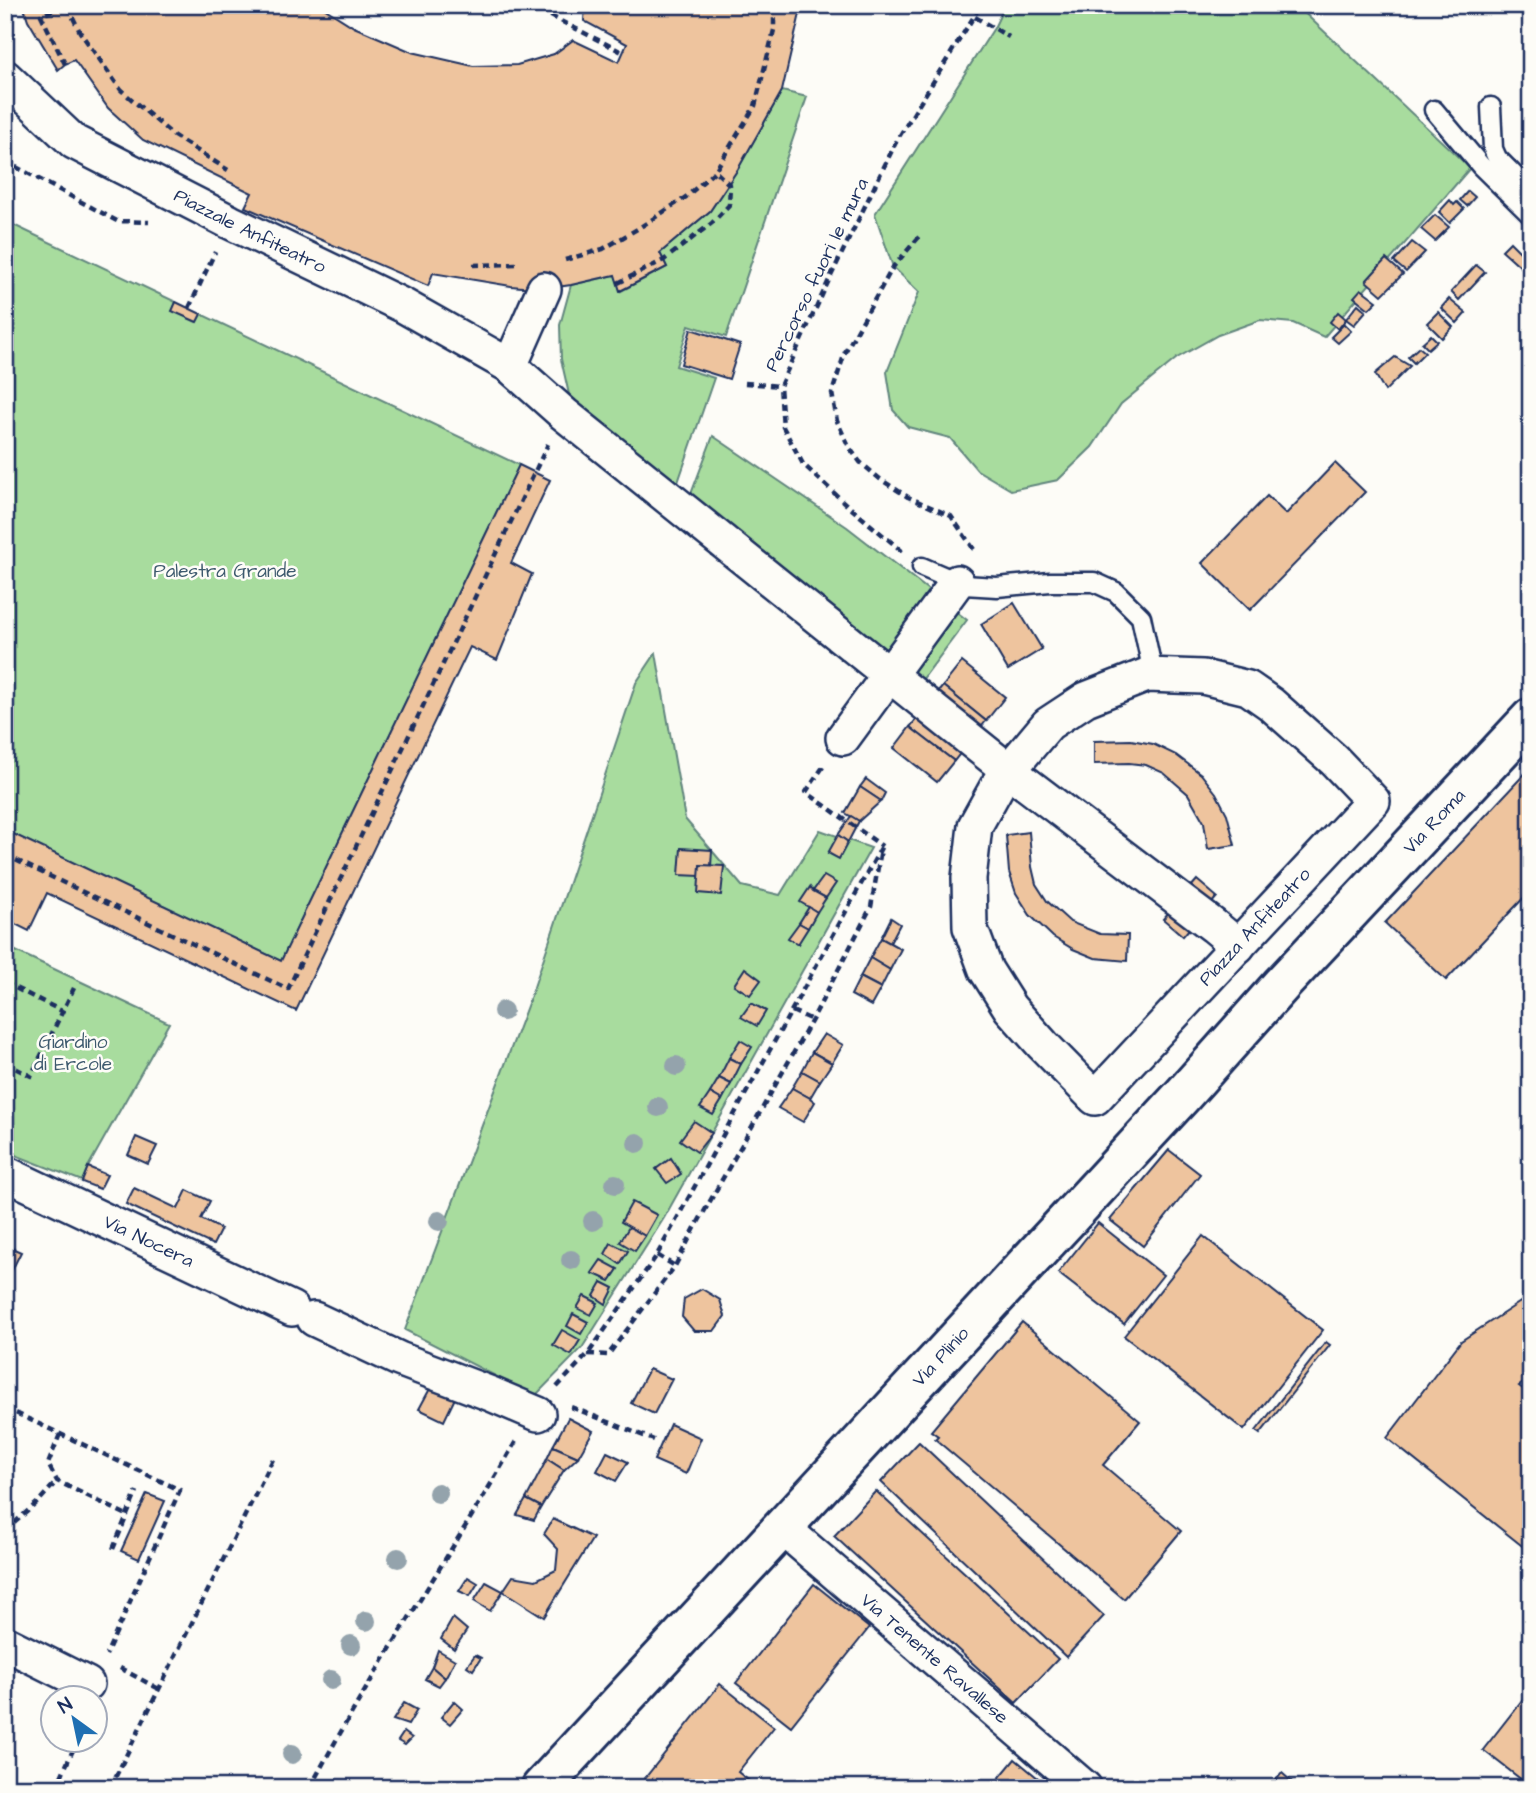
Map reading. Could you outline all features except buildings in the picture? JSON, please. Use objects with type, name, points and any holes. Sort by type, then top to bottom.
[{"type":"street","name":"Piazzale Anfiteatro","points":[[5,77],[74,142],[230,222],[404,306],[510,366],[564,414],[732,550],[1009,770],[1238,946]]},
{"type":"street","points":[[510,366],[542,272]]},
{"type":"street","points":[[843,738],[957,582]]},
{"type":"street","name":"Piazza Anfiteatro","points":[[1147,675],[1203,677],[1248,688],[1271,704],[1334,760],[1373,802],[1095,1098],[1010,1008],[986,970],[970,927],[969,878],[975,826],[1000,781],[1048,724],[1086,699],[1147,675]]},
{"type":"street","name":"Via Roma","points":[[1338,925],[1531,718]]},
{"type":"street","name":"Via Plinio","points":[[541,1788],[1338,925]]},
{"type":"street","name":"Via Nocera","points":[[5,1173],[399,1359],[491,1394],[542,1407]]},
{"type":"street","name":"Via Tenente Ravallese","points":[[783,1528],[1085,1788]]},
{"type":"street","points":[[5,1643],[96,1672]]},
{"type":"lane","points":[[1491,107],[1493,149],[1497,158],[1531,192]]},
{"type":"lane","points":[[1434,110],[1481,166],[1531,215]]},
{"type":"lane","points":[[922,567],[964,585],[997,587],[1050,582],[1094,582],[1116,592],[1141,617],[1150,659],[1147,675]]},
{"type":"path","points":[[65,64],[41,15],[67,5],[80,32],[121,90],[174,136],[228,170]]},
{"type":"path","points":[[529,5],[624,53]]},
{"type":"path","points":[[473,265],[542,272],[603,248],[686,197],[715,171],[755,106],[774,30],[774,5]]},
{"type":"path","name":"Percorso fuori le mura","points":[[922,567],[847,505],[803,464],[783,427],[780,387],[828,279],[897,140],[981,5]]},
{"type":"path","points":[[1130,5],[1138,8],[1153,5]]},
{"type":"path","points":[[975,17],[1009,37]]},
{"type":"path","points":[[618,283],[664,260],[712,223],[729,205],[730,185],[715,171]]},
{"type":"path","points":[[189,308],[230,222]]},
{"type":"path","points":[[919,236],[893,267],[845,352],[832,393],[837,421],[849,447],[860,462],[908,497],[951,516],[979,557]]},
{"type":"path","points":[[745,383],[780,387]]},
{"type":"path","points":[[5,855],[288,989],[535,472]]},
{"type":"path","points":[[819,773],[806,792],[881,846]]},
{"type":"path","points":[[310,1788],[341,1730],[523,1429],[588,1354],[657,1255],[881,846]]},
{"type":"path","points":[[588,1354],[608,1355],[675,1266],[812,1020],[871,907],[881,846]]},
{"type":"path","points":[[5,983],[62,1011]]},
{"type":"path","points":[[5,1063],[32,1076],[75,986]]},
{"type":"path","points":[[792,1011],[812,1020]]},
{"type":"path","points":[[657,1255],[675,1266]]},
{"type":"path","points":[[542,1407],[574,1408],[654,1440]]},
{"type":"path","points":[[5,1408],[180,1490],[96,1672],[159,1689]]},
{"type":"path","points":[[60,1434],[48,1464],[57,1481],[127,1515]]},
{"type":"path","points":[[110,1788],[273,1459]]},
{"type":"path","points":[[5,1531],[57,1481]]},
{"type":"path","points":[[113,1549],[137,1491]]},
{"type":"path","points":[[56,1788],[71,1755]]},
{"type":"green space","points":[[1005,5],[1296,5],[1470,168],[1324,337],[1293,323],[1260,320],[1218,335],[1177,358],[1121,404],[1092,447],[1058,480],[1011,490],[977,470],[950,438],[908,427],[893,410],[887,372],[919,292],[893,267],[875,214],[994,28]]},
{"type":"green space","points":[[782,91],[807,97],[726,337],[689,325],[676,366],[714,378],[675,491],[570,399],[561,359],[560,325],[571,285],[615,275],[621,291],[667,267],[660,253],[710,211],[738,169]]},
{"type":"green space","name":"Palestra Grande","points":[[5,221],[176,302],[173,311],[196,322],[201,314],[519,465],[281,961],[5,830]]},
{"type":"green space","points":[[713,436],[847,527],[967,620],[919,684],[688,502]]},
{"type":"green space","points":[[656,653],[685,819],[742,886],[780,895],[820,830],[871,848],[664,1218],[582,1348],[535,1396],[405,1330],[533,990],[636,683]]},
{"type":"green space","name":"Giardino di Ercole","points":[[5,946],[169,1023],[82,1181],[5,1151]]}]
